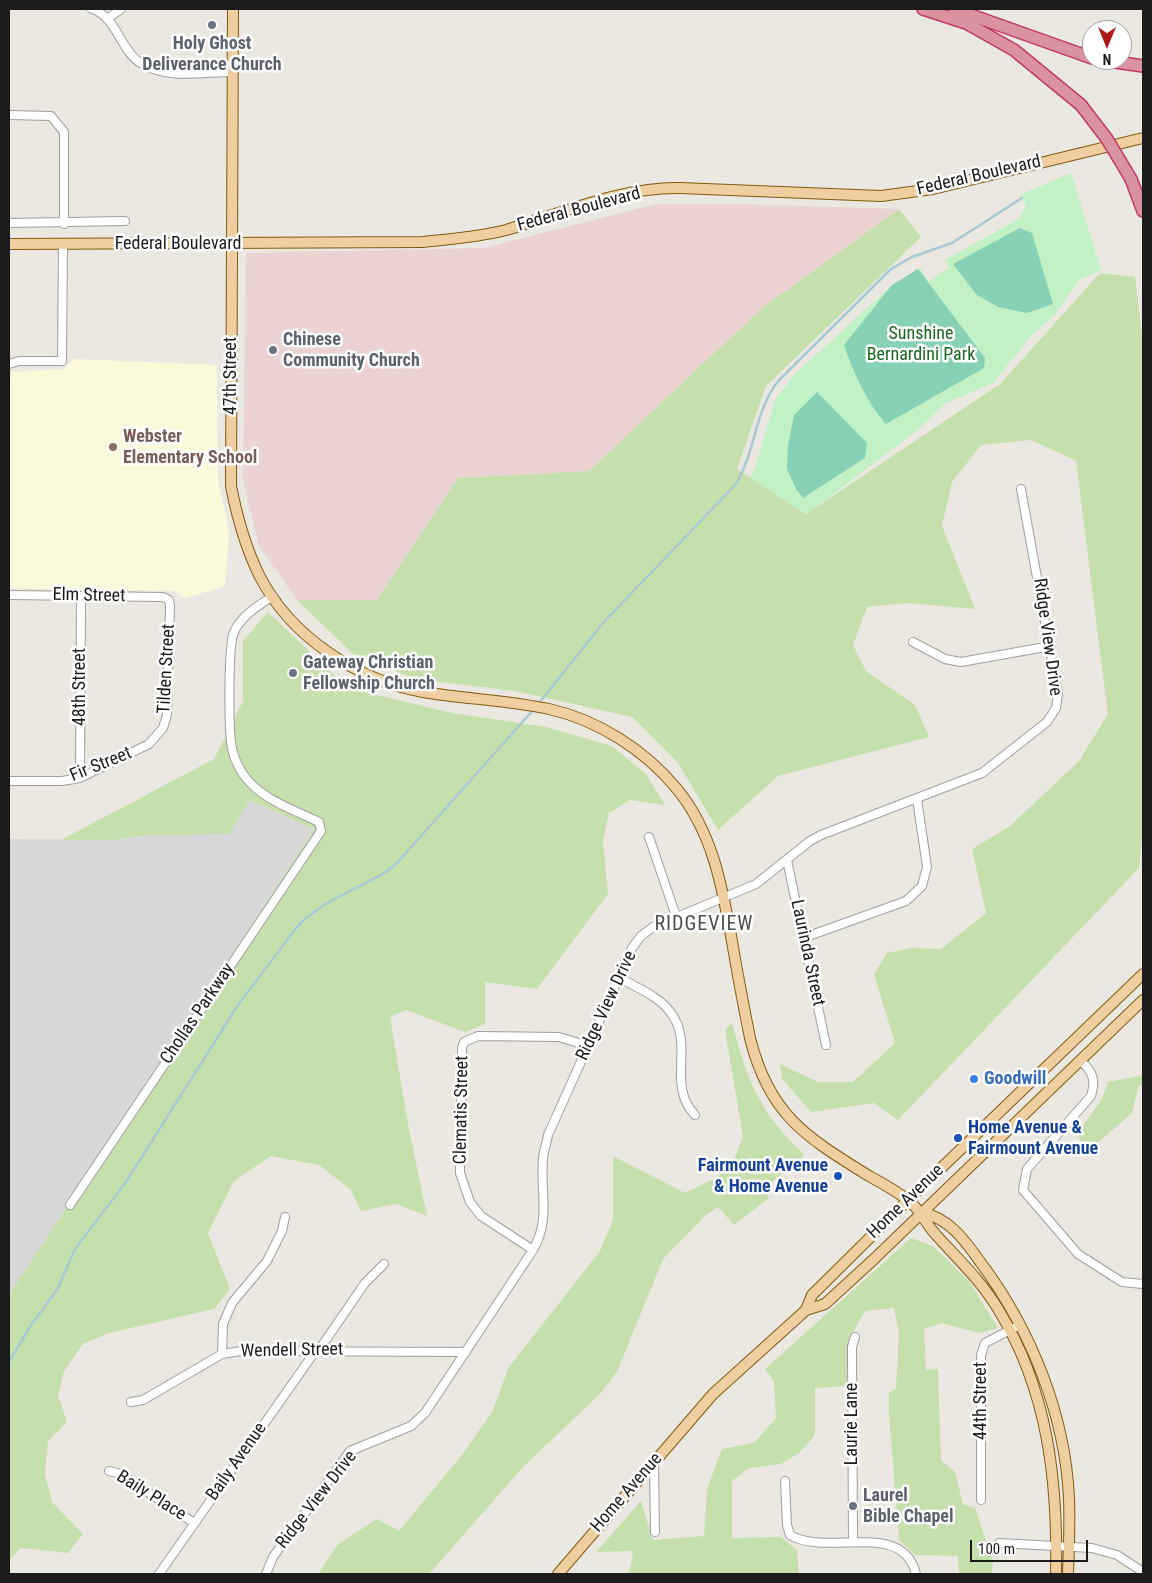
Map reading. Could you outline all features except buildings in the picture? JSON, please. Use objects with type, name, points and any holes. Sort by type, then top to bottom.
[{"type":"highway","points":[[923,9],[966,22],[1014,50],[1081,105],[1107,139],[1131,180],[1143,211]]},
{"type":"highway","points":[[954,9],[1082,54]]},
{"type":"main road","name":"47th Street","points":[[233,9],[231,486],[238,521],[260,576],[294,624],[315,643],[357,670],[399,686],[448,695],[550,709],[572,716],[609,732],[640,754],[678,790],[701,827],[719,872],[750,1038],[758,1065],[772,1095],[789,1118],[814,1142],[908,1200],[922,1213]]},
{"type":"main road","name":"Federal Boulevard","points":[[9,244],[232,245],[271,242],[423,242],[475,236],[504,230],[611,197],[653,190],[680,188],[880,196],[933,189],[1143,138]]},
{"type":"main road","name":"Home Avenue","points":[[806,1310],[812,1295],[1143,974]]},
{"type":"main road","name":"Home Avenue","points":[[558,1574],[713,1394],[806,1310],[825,1304],[1143,1000]]},
{"type":"main road","points":[[922,1213],[937,1217],[965,1242],[990,1274],[1021,1324],[1045,1381],[1060,1435],[1069,1498],[1068,1574]]},
{"type":"main road","points":[[922,1213],[926,1225],[974,1276],[998,1308],[1010,1330],[1036,1391],[1045,1423],[1056,1505],[1056,1574]]},
{"type":"street","points":[[92,9],[97,10],[106,19],[124,46],[138,62],[170,73],[233,72]]},
{"type":"street","points":[[106,19],[121,9]]},
{"type":"street","points":[[9,115],[51,116],[64,132],[64,224]]},
{"type":"street","points":[[9,223],[64,224],[125,221]]},
{"type":"street","points":[[9,364],[20,361],[62,361],[63,245]]},
{"type":"street","name":"Ridge View Drive","points":[[266,1574],[273,1557],[350,1451],[411,1426],[425,1413],[534,1250],[541,1237],[544,1223],[544,1158],[548,1135],[632,948],[641,936],[653,926],[756,884],[805,845],[821,835],[917,800],[982,773],[1047,722],[1056,708],[1058,694],[1022,489]]},
{"type":"street","name":"Elm Street","points":[[9,595],[163,597],[168,600]]},
{"type":"street","name":"48th Street","points":[[80,778],[81,596]]},
{"type":"street","name":"Chollas Parkway","points":[[70,1205],[318,838],[321,830],[319,822],[266,796],[252,785],[237,762],[231,743],[231,650],[234,632],[252,610],[273,596]]},
{"type":"street","name":"Tilden Street","points":[[158,736],[167,715],[170,606],[168,600]]},
{"type":"street","points":[[913,642],[945,659],[961,662],[1051,646]]},
{"type":"street","name":"Fir Street","points":[[9,781],[62,781],[80,778],[149,744],[158,736]]},
{"type":"street","points":[[803,938],[906,901],[922,886],[928,867],[917,800]]},
{"type":"street","points":[[649,837],[676,916]]},
{"type":"street","name":"Laurinda Street","points":[[788,860],[826,1045]]},
{"type":"street","points":[[620,978],[658,1000],[672,1014],[681,1034],[681,1094],[686,1106],[695,1116]]},
{"type":"street","name":"Clematis Street","points":[[534,1250],[481,1216],[470,1202],[460,1173],[462,1048],[464,1042],[478,1036],[559,1037],[588,1046]]},
{"type":"street","points":[[1081,1061],[1092,1070],[1095,1084],[1091,1096],[1027,1169],[1023,1190],[1078,1254],[1122,1282],[1143,1284]]},
{"type":"street","points":[[222,1354],[223,1324],[232,1303],[267,1261],[282,1231],[285,1217]]},
{"type":"street","name":"Baily Avenue","points":[[159,1574],[365,1283],[384,1264]]},
{"type":"street","name":"44th Street","points":[[981,1500],[981,1355],[985,1343],[1021,1324]]},
{"type":"street","name":"Laurie Lane","points":[[852,1542],[852,1347],[856,1337]]},
{"type":"street","name":"Wendell Street","points":[[131,1402],[143,1400],[222,1354],[241,1350],[466,1352]]},
{"type":"street","points":[[654,1462],[655,1532]]},
{"type":"street","name":"Baily Place","points":[[109,1470],[121,1474],[194,1523]]},
{"type":"street","points":[[785,1482],[790,1534],[800,1540],[811,1542],[878,1543],[898,1548],[907,1554],[916,1574]]},
{"type":"street","points":[[999,1543],[1092,1548],[1117,1556],[1143,1572]]},
{"type":"shaded area","points":[[656,204],[735,204],[899,209],[762,308],[589,471],[458,478],[377,600],[297,600],[259,546],[243,480],[246,253],[484,248]]},
{"type":"shaded area","name":"Webster Elementary School","points":[[73,359],[217,365],[218,480],[229,532],[225,586],[185,598],[174,591],[9,588],[9,413],[11,372],[64,369]]},
{"type":"shaded area","points":[[249,800],[314,829],[9,1295],[9,839],[112,840],[149,835]]},
{"type":"green space","name":"Sunshine Bernardini Park","points":[[1071,173],[1101,270],[1079,280],[1056,314],[1031,336],[993,383],[946,403],[920,428],[807,514],[750,478],[755,468],[775,400],[794,375],[892,285],[920,268],[929,281],[949,268],[945,260],[1020,218],[1026,206],[1020,195]]},
{"type":"green space","points":[[899,209],[921,237],[766,386],[737,469],[806,514],[1000,384],[1100,273],[1135,277],[1143,343],[1143,826],[1139,868],[898,1120],[874,1103],[811,1112],[782,1079],[780,1064],[818,1082],[853,1082],[895,1043],[874,974],[887,953],[912,948],[941,949],[986,913],[972,849],[1010,826],[1079,761],[1108,714],[1076,461],[1031,440],[981,445],[952,482],[942,526],[975,609],[907,603],[867,607],[853,645],[866,671],[915,705],[929,737],[778,776],[718,830],[678,763],[632,717],[515,691],[414,679],[352,653],[297,600],[377,600],[458,478],[589,471],[762,308]]},
{"type":"green space","points":[[1020,228],[1032,233],[1053,304],[1027,313],[998,307],[977,295],[953,264]]},
{"type":"green space","points":[[918,269],[985,358],[984,368],[886,424],[872,406],[861,387],[844,345],[892,285]]},
{"type":"green space","points":[[817,392],[867,443],[865,458],[803,498],[796,489],[787,469],[788,446],[794,415]]},
{"type":"green space","points":[[268,612],[348,688],[452,713],[546,727],[612,746],[646,774],[665,805],[630,800],[609,813],[603,840],[608,894],[537,989],[485,982],[485,1024],[465,1032],[406,1010],[390,1017],[408,1124],[427,1216],[397,1204],[361,1211],[350,1189],[319,1165],[271,1156],[234,1181],[208,1233],[230,1289],[214,1309],[109,1333],[83,1344],[64,1371],[58,1396],[67,1422],[48,1441],[45,1474],[52,1502],[83,1534],[68,1553],[21,1548],[9,1560],[9,1295],[314,829],[249,800],[230,834],[149,835],[112,840],[61,840],[214,759],[243,701],[243,641]]},
{"type":"green space","points":[[732,1023],[757,1095],[776,1124],[804,1154],[792,1171],[788,1169],[766,1187],[769,1198],[734,1225],[718,1207],[706,1215],[663,1259],[617,1372],[600,1394],[523,1467],[429,1574],[318,1574],[338,1544],[377,1519],[399,1531],[462,1455],[492,1412],[509,1367],[600,1251],[613,1220],[613,1156],[685,1193],[716,1178],[734,1159],[743,1137],[725,1030]]},
{"type":"green space","points":[[1143,1073],[1143,1085],[1139,1085],[1132,1113],[1087,1152],[1077,1134],[1102,1099],[1108,1082],[1139,1076]]},
{"type":"green space","points":[[911,1238],[933,1246],[969,1281],[998,1328],[979,1333],[941,1323],[924,1329],[926,1370],[938,1369],[941,1460],[955,1472],[963,1504],[975,1508],[993,1560],[992,1574],[959,1574],[958,1556],[915,1555],[899,1540],[889,1413],[889,1393],[896,1388],[899,1334],[894,1308],[865,1311],[848,1342],[847,1386],[815,1388],[815,1435],[799,1453],[781,1464],[749,1468],[732,1481],[732,1538],[781,1537],[797,1550],[799,1574],[627,1574],[631,1566],[633,1551],[596,1552],[641,1501],[653,1540],[704,1536],[707,1489],[722,1449],[754,1443],[776,1418],[774,1381],[765,1369]]},
{"type":"waterway","points":[[539,703],[603,623],[736,484],[748,458],[765,405],[779,380],[891,269],[912,257],[952,243],[1022,198]]},
{"type":"waterway","points":[[9,1362],[31,1325],[57,1290],[75,1249],[126,1182],[238,1005],[300,923],[322,906],[386,872],[397,863],[534,709]]},
{"type":"place","name":"Holy Ghost Deliverance Church","points":[[212,25]]},
{"type":"place","name":"Chinese Community Church","points":[[273,350]]},
{"type":"place","name":"Webster Elementary School","points":[[113,447]]},
{"type":"place","name":"Gateway Christian Fellowship Church","points":[[293,673]]},
{"type":"place","name":"Goodwill","points":[[974,1079]]},
{"type":"place","name":"Home Avenue & Fairmount Avenue","points":[[958,1138]]},
{"type":"place","name":"Fairmount Avenue & Home Avenue","points":[[838,1176]]},
{"type":"place","name":"Laurel Bible Chapel","points":[[853,1506]]},
{"type":"district","name":"RIDGEVIEW","points":[[704,925]]}]
